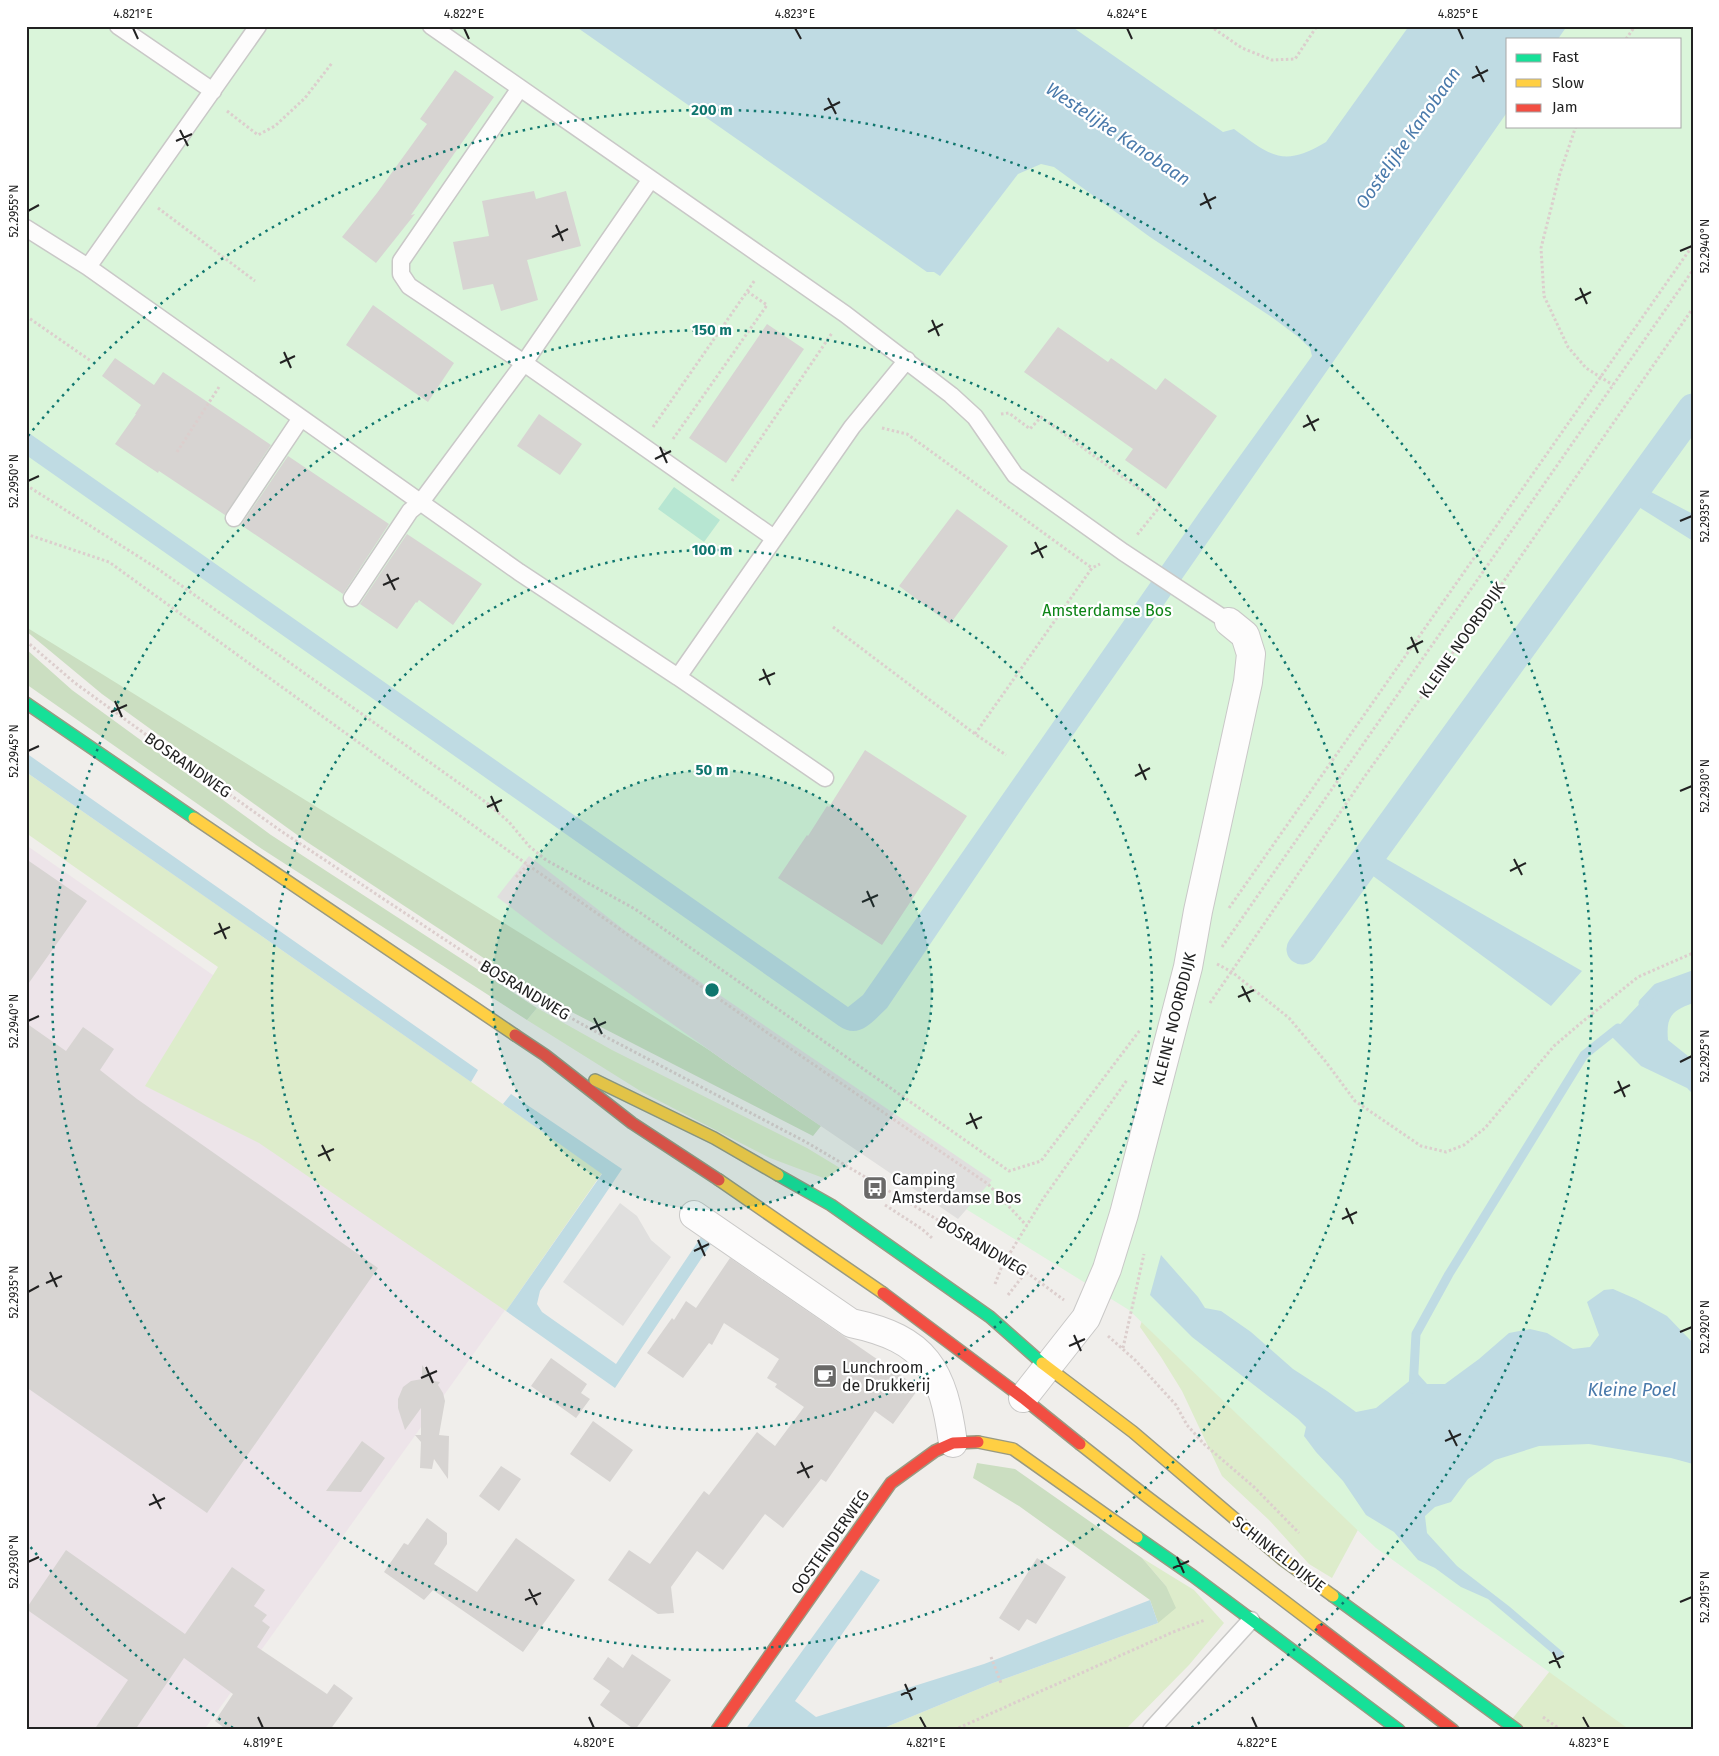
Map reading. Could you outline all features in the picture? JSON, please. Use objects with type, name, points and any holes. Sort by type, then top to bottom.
[{"type":"main road","points":[[26,703],[239,850],[545,1055],[632,1123],[863,1278],[1023,1398],[1146,1496],[1453,1730]]},
{"type":"main road","points":[[545,1055],[714,1138],[831,1205],[990,1318],[1048,1368]]},
{"type":"main road","name":"SCHINKELDIJKJE","points":[[1048,1368],[1132,1432],[1282,1559],[1517,1730]]},
{"type":"main road","name":"OOSTEINDERWEG","points":[[717,1730],[891,1483],[935,1451],[953,1443],[979,1442],[1012,1449],[1235,1608]]},
{"type":"main road","points":[[1235,1608],[1391,1728]]},
{"type":"street","name":"KLEINE NOORDDIJK","points":[[1023,1398],[1086,1318],[1107,1269],[1124,1214],[1188,967],[1198,911],[1248,682],[1251,654],[1245,635],[1229,622]]},
{"type":"street","points":[[694,1215],[851,1323],[872,1328],[909,1344],[927,1361],[940,1382],[948,1410],[953,1443]]},
{"type":"lane","points":[[118,26],[210,94]]},
{"type":"lane","points":[[88,267],[258,26]]},
{"type":"lane","points":[[431,26],[845,314],[907,360],[952,395],[975,417],[1015,475],[1123,552],[1229,622]]},
{"type":"lane","points":[[520,88],[401,261],[401,274],[409,286],[524,363],[774,538]]},
{"type":"lane","points":[[352,598],[410,511],[421,502],[524,363],[651,179]]},
{"type":"lane","points":[[26,228],[88,267],[519,572],[678,677],[825,778]]},
{"type":"lane","points":[[678,677],[852,427],[907,360]]},
{"type":"lane","points":[[234,518],[301,418]]},
{"type":"lane","points":[[1151,1730],[1250,1620]]},
{"type":"path","points":[[1210,26],[1242,48],[1272,60],[1295,59],[1317,26]]},
{"type":"path","points":[[1627,38],[1635,26]]},
{"type":"path","points":[[210,94],[258,135],[276,126],[305,98],[332,63]]},
{"type":"path","points":[[1575,128],[1560,173],[1541,248],[1544,296],[1568,347],[1586,368],[1613,385]]},
{"type":"path","points":[[139,194],[255,281]]},
{"type":"path","points":[[1228,910],[1693,245]]},
{"type":"path","points":[[640,445],[768,261]]},
{"type":"path","points":[[1218,952],[1693,270]]},
{"type":"path","points":[[660,458],[767,305],[748,292]]},
{"type":"path","name":"KLEINE NOORDDIJK","points":[[1232,972],[1365,776],[1499,588],[1693,308]]},
{"type":"path","points":[[719,500],[845,314]]},
{"type":"path","points":[[26,316],[91,361]]},
{"type":"path","points":[[177,452],[231,368]]},
{"type":"path","points":[[975,417],[1009,413],[1030,429],[1041,417],[1161,505],[1123,552],[1092,568],[975,734]]},
{"type":"path","points":[[852,427],[879,428],[907,434],[1092,568]]},
{"type":"path","points":[[26,485],[158,569],[487,803],[509,822],[529,846],[546,860],[634,909],[1009,1172],[1041,1160],[1141,1029]]},
{"type":"path","points":[[26,534],[109,562],[528,865],[988,1184],[1027,1226]]},
{"type":"path","points":[[832,627],[1006,755]]},
{"type":"path","name":"BOSRANDWEG","points":[[26,641],[75,683],[178,758],[289,836],[518,988],[587,1027],[806,1142],[1006,1260],[1057,1294],[1122,1349]]},
{"type":"path","points":[[516,877],[528,865]]},
{"type":"path","points":[[1213,961],[1232,972],[1288,1018],[1326,1062],[1355,1101],[1421,1146],[1446,1152],[1464,1145],[1485,1128],[1554,1046],[1603,1005],[1638,977],[1693,953]]},
{"type":"path","points":[[993,1287],[1006,1260],[1043,1199],[1128,1079]]},
{"type":"path","name":"SCHINKELDIJKJE","points":[[1122,1349],[1135,1360],[1176,1405],[1187,1425],[1204,1444],[1254,1487],[1300,1533]]},
{"type":"path","points":[[954,1730],[1173,1632],[1235,1608]]},
{"type":"path","points":[[991,1657],[1000,1683]]},
{"type":"path","points":[[1538,1713],[1562,1730]]},
{"type":"shaded area","points":[[26,845],[568,1222],[204,1730],[26,1730]]},
{"type":"shaded area","points":[[529,856],[627,932],[992,1180],[958,1219],[726,1062],[551,938],[497,897]]},
{"type":"shaded area","points":[[620,1203],[637,1216],[651,1240],[671,1257],[623,1326],[563,1282]]},
{"type":"green space","name":"Amsterdamse Bos","points":[[26,26],[1693,26],[1693,1730],[1630,1730],[1376,1548],[1129,1310],[26,627]]},
{"type":"green space","points":[[674,487],[720,520],[704,542],[658,509]]},
{"type":"green space","points":[[26,542],[551,938],[726,1062],[821,1126],[813,1136],[562,1007],[505,972],[307,842],[102,694],[26,631]]},
{"type":"green space","points":[[26,649],[72,690],[271,835],[537,1008],[527,1020],[262,849],[26,684]]},
{"type":"green space","points":[[26,772],[602,1173],[506,1311],[259,1143],[145,1086],[218,967],[26,833]]},
{"type":"green space","points":[[537,1008],[612,1050],[807,1148],[840,1168],[826,1179],[770,1158],[642,1092],[527,1020]]},
{"type":"green space","points":[[1150,1295],[1366,1515],[1332,1578],[1309,1564],[1269,1520],[1222,1476],[1182,1391],[1140,1327]]},
{"type":"green space","points":[[977,1463],[1015,1469],[1142,1558],[1166,1586],[1176,1608],[1158,1623],[1150,1600],[1019,1506],[973,1478]]},
{"type":"green space","points":[[1142,1558],[1194,1590],[1224,1623],[1189,1665],[1125,1730],[879,1730],[993,1683],[1158,1623],[1166,1586]]},
{"type":"green space","points":[[1564,1653],[1680,1730],[1518,1730],[1509,1723]]},
{"type":"water","points":[[575,26],[1071,26],[1223,132],[1234,129],[1268,152],[1288,156],[1299,155],[1326,142],[1409,26],[1567,26],[1559,38],[1506,38],[1506,114],[1025,804],[887,1008],[865,1028],[859,1030],[846,1030],[839,1026],[26,455],[26,431],[848,1007],[863,995],[1201,510],[1312,356],[1310,348],[1273,318],[1150,237],[1054,167],[1041,164],[1018,174],[940,276],[934,272],[927,272]]},
{"type":"water","points":[[1628,480],[1693,514],[1693,541],[1618,494]]},
{"type":"water","points":[[26,753],[478,1070],[471,1082],[26,772]]},
{"type":"water","points":[[1369,849],[1582,971],[1551,1006],[1358,865]]},
{"type":"water","points":[[1693,975],[1693,1003],[1671,1016],[1668,1026],[1668,1040],[1688,1056],[1693,1057],[1693,1094],[1687,1088],[1641,1066],[1610,1035],[1646,997],[1668,983]]},
{"type":"water","points":[[511,1094],[622,1169],[540,1291],[537,1304],[542,1312],[616,1364],[701,1237],[711,1244],[615,1388],[506,1311],[602,1174],[503,1104]]},
{"type":"water","name":"Kleine Poel","points":[[1161,1255],[1198,1297],[1205,1308],[1221,1311],[1251,1332],[1293,1369],[1356,1412],[1376,1408],[1418,1374],[1427,1384],[1445,1384],[1479,1359],[1509,1333],[1530,1329],[1547,1333],[1573,1349],[1590,1347],[1599,1335],[1587,1302],[1604,1290],[1613,1289],[1667,1316],[1693,1343],[1693,1464],[1671,1458],[1589,1444],[1539,1446],[1495,1460],[1468,1479],[1451,1502],[1435,1507],[1425,1516],[1427,1533],[1457,1566],[1510,1607],[1564,1653],[1559,1659],[1488,1599],[1461,1587],[1435,1568],[1418,1560],[1394,1532],[1366,1515],[1343,1481],[1304,1436],[1306,1427],[1192,1337],[1150,1295]]},
{"type":"water","points":[[861,1570],[880,1580],[795,1701],[816,1717],[984,1664],[1150,1600],[1158,1623],[993,1683],[879,1730],[745,1730]]},
{"type":"building","points":[[455,70],[494,97],[411,215],[415,214],[376,263],[342,237],[377,193],[427,124],[420,119]]},
{"type":"building","points":[[534,191],[536,199],[566,191],[581,246],[527,260],[538,300],[501,311],[493,284],[463,290],[453,242],[489,236],[482,201]]},
{"type":"building","points":[[373,305],[454,363],[428,402],[346,345]]},
{"type":"building","points":[[767,324],[804,349],[726,463],[689,438]]},
{"type":"building","points":[[1058,327],[1108,362],[1111,358],[1156,390],[1165,378],[1217,416],[1166,489],[1125,460],[1133,449],[1024,372]]},
{"type":"building","points":[[115,358],[154,385],[163,372],[271,445],[225,515],[115,444],[141,405],[102,376]]},
{"type":"building","points":[[539,414],[582,444],[560,475],[517,446]]},
{"type":"building","points":[[288,456],[389,524],[343,594],[241,525]]},
{"type":"building","points":[[957,509],[1008,546],[950,624],[899,586]]},
{"type":"building","points":[[407,534],[482,584],[453,625],[419,600],[397,629],[360,604]]},
{"type":"building","points":[[865,750],[967,816],[882,945],[778,878],[827,806],[829,807]]},
{"type":"building","points":[[26,859],[87,901],[26,987]]},
{"type":"building","points":[[26,1023],[66,1051],[83,1027],[114,1049],[100,1070],[137,1099],[378,1268],[207,1513],[26,1387]]},
{"type":"building","points":[[730,1258],[919,1388],[893,1424],[875,1411],[826,1482],[821,1479],[783,1528],[765,1514],[723,1570],[697,1551],[671,1587],[674,1613],[658,1614],[608,1580],[629,1550],[650,1564],[704,1491],[709,1495],[757,1432],[775,1446],[804,1407],[775,1387],[777,1384],[767,1378],[779,1359],[724,1323],[712,1345],[709,1343],[683,1378],[647,1353],[672,1318],[674,1320],[686,1301],[696,1308]]},
{"type":"building","points":[[551,1358],[587,1384],[581,1393],[590,1399],[576,1418],[531,1386]]},
{"type":"building","points":[[422,1365],[434,1381],[440,1382],[438,1385],[445,1401],[439,1435],[449,1436],[448,1479],[434,1459],[432,1469],[420,1468],[421,1442],[415,1435],[421,1435],[421,1408],[405,1430],[398,1408],[398,1399],[403,1387],[411,1381],[422,1379]]},
{"type":"building","points":[[593,1421],[633,1450],[610,1482],[570,1454]]},
{"type":"building","points":[[362,1441],[385,1458],[361,1492],[326,1491]]},
{"type":"building","points":[[501,1466],[521,1479],[499,1511],[479,1496]]},
{"type":"building","points":[[427,1518],[447,1533],[447,1544],[434,1564],[477,1592],[516,1538],[575,1580],[523,1652],[433,1590],[424,1600],[384,1572],[404,1543],[408,1545]]},
{"type":"building","points":[[66,1550],[185,1634],[232,1567],[265,1590],[254,1606],[267,1615],[262,1621],[270,1627],[257,1647],[327,1694],[334,1684],[353,1698],[330,1730],[227,1730],[215,1721],[233,1694],[184,1658],[135,1730],[94,1730],[128,1680],[26,1609]]},
{"type":"building","points":[[1037,1558],[1066,1577],[1036,1624],[1027,1619],[1019,1631],[999,1618]]},
{"type":"building","points":[[632,1654],[671,1680],[635,1730],[600,1705],[610,1691],[593,1679],[608,1657],[623,1668]]},
{"type":"waterway","points":[[1302,949],[1693,409]]},
{"type":"waterway","points":[[1643,1003],[1657,988],[1693,975]]},
{"type":"waterway","points":[[1413,1389],[1416,1334],[1449,1274],[1584,1055],[1618,1028]]},
{"type":"traffic: fast","points":[[26,703],[194,818]]},
{"type":"traffic: fast","points":[[778,1175],[831,1205],[990,1317],[1042,1363]]},
{"type":"traffic: fast","points":[[1137,1537],[1193,1576],[1399,1730]]},
{"type":"traffic: fast","points":[[1333,1596],[1517,1730]]},
{"type":"traffic: slow","points":[[194,818],[515,1035]]},
{"type":"traffic: slow","points":[[595,1080],[714,1138],[778,1175]]},
{"type":"traffic: slow","points":[[719,1180],[883,1293]]},
{"type":"traffic: slow","points":[[1042,1363],[1133,1432],[1282,1559],[1333,1596]]},
{"type":"traffic: slow","points":[[978,1442],[1013,1449],[1137,1537]]},
{"type":"traffic: slow","points":[[1080,1444],[1321,1629]]},
{"type":"traffic: jam","points":[[515,1035],[545,1055],[632,1123],[719,1180]]},
{"type":"traffic: jam","points":[[883,1293],[1023,1398],[1080,1444]]},
{"type":"traffic: jam","points":[[717,1730],[891,1483],[935,1451],[953,1443],[978,1442]]},
{"type":"traffic: jam","points":[[1321,1629],[1453,1730]]},
{"type":"place","name":"Camping Amsterdamse Bos","points":[[875,1188]]},
{"type":"place","name":"Lunchroom de Drukkerij","points":[[825,1376]]},
{"type":"water label","name":"Westelijke Kanobaan","points":[[1118,134]]},
{"type":"water label","name":"Oostelijke Kanobaan","points":[[1408,138]]}]
